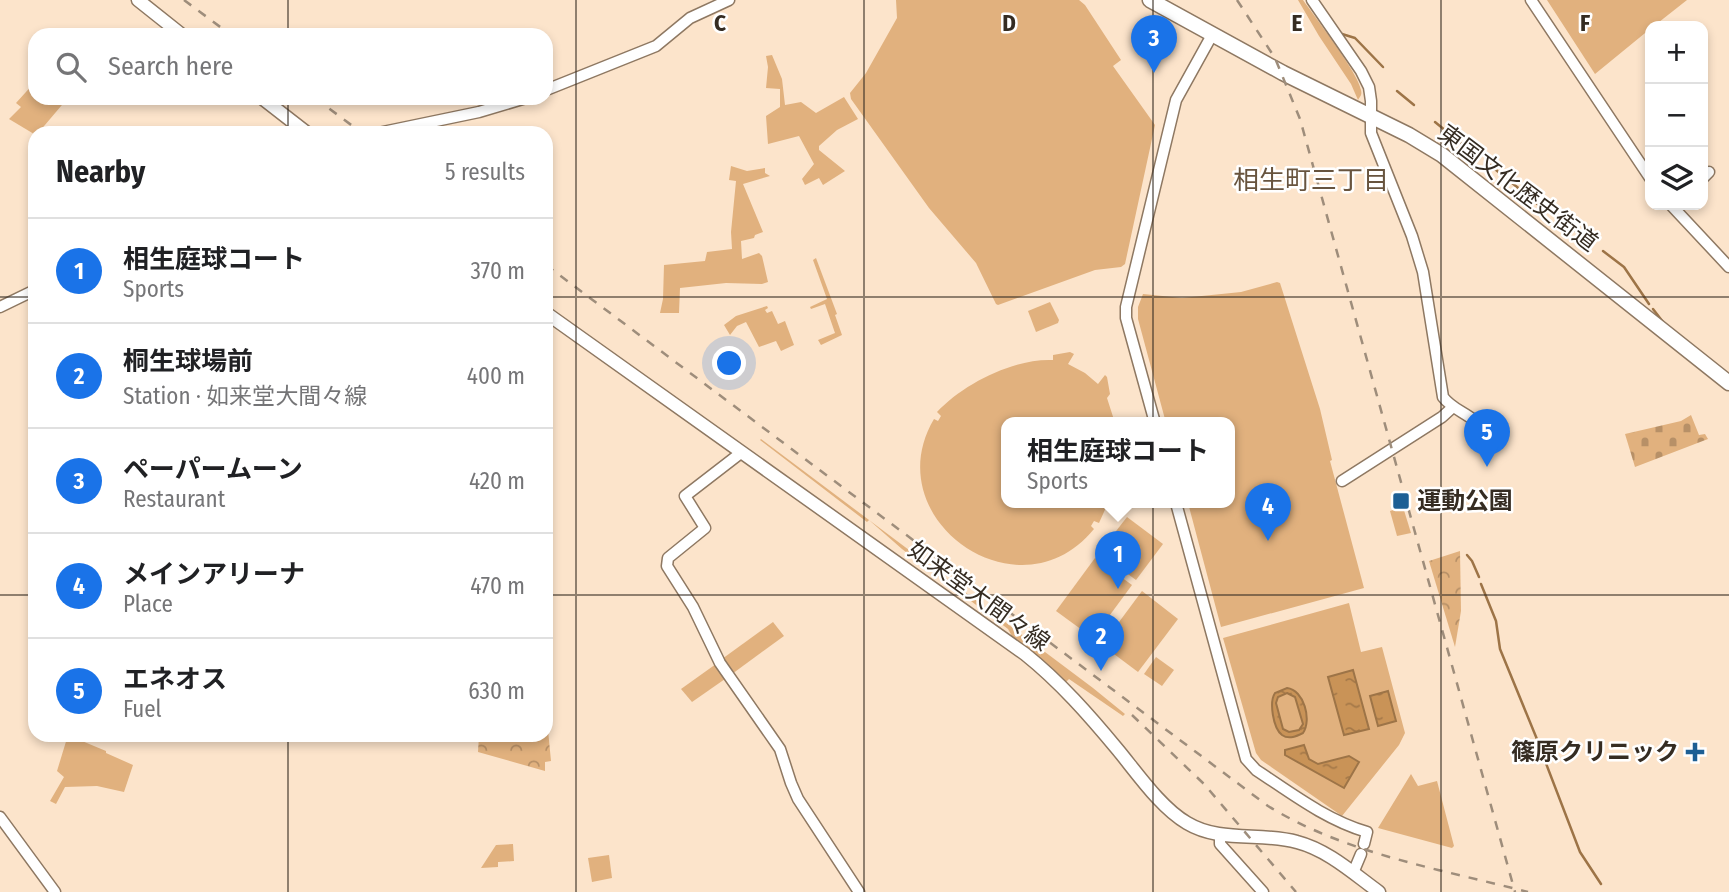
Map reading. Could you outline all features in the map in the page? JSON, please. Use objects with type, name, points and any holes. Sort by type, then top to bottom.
[{"type":"highway","name":"東国文化歴史街道","points":[[1150,0],[1416,139],[1460,167],[1729,383]]},
{"type":"main road","points":[[138,0],[173,28]]},
{"type":"main road","points":[[271,105],[298,126]]},
{"type":"main road","name":"如来堂大間々線","points":[[553,318],[1025,654],[1071,695],[1176,815],[1200,830],[1297,842],[1318,850],[1379,892]]},
{"type":"street","points":[[553,87],[656,46],[697,13],[729,0]]},
{"type":"street","points":[[1312,0],[1365,79],[1371,93],[1371,132],[1416,248],[1425,285],[1442,394],[1453,407],[1475,419],[1484,432]]},
{"type":"street","points":[[1531,0],[1645,171]]},
{"type":"street","points":[[1152,417],[1126,318],[1126,307],[1176,100],[1212,34]]},
{"type":"street","points":[[412,126],[502,105]]},
{"type":"street","points":[[1678,210],[1729,267]]},
{"type":"street","points":[[0,307],[28,293]]},
{"type":"street","points":[[1342,481],[1442,417],[1453,407]]},
{"type":"street","points":[[742,452],[685,496],[705,528],[668,558],[667,566],[693,607],[720,663],[780,749],[798,799],[859,892]]},
{"type":"street","points":[[1177,508],[1246,760],[1256,770],[1327,816],[1367,832],[1353,873]]},
{"type":"street","points":[[0,817],[54,892]]},
{"type":"street","points":[[1220,834],[1220,844],[1263,892]]},
{"type":"green space","points":[[896,0],[1079,0],[1085,5],[1121,60],[1113,66],[1155,125],[1125,264],[1121,267],[1095,270],[996,304],[976,263],[929,208],[851,99],[850,93],[866,73],[897,18]]},
{"type":"green space","points":[[1298,0],[1303,0],[1353,72],[1361,90],[1358,100],[1351,84]]},
{"type":"green space","points":[[1547,0],[1687,0],[1660,21],[1645,21],[1645,33],[1595,74]]},
{"type":"green space","points":[[772,55],[782,79],[785,105],[801,102],[816,113],[844,97],[858,119],[837,130],[819,146],[819,150],[845,171],[823,185],[819,178],[805,185],[802,179],[814,164],[799,136],[768,144],[766,116],[780,107],[780,89],[766,88],[766,56]]},
{"type":"green space","points":[[28,90],[28,105],[62,105],[44,126],[28,126],[28,130],[9,119],[21,107],[16,103]]},
{"type":"green space","points":[[731,166],[747,171],[765,168],[765,173],[770,176],[743,184],[763,232],[754,238],[741,241],[742,259],[759,253],[762,256],[768,282],[680,288],[679,313],[660,313],[664,265],[705,261],[707,252],[732,249],[736,181],[729,180]]},
{"type":"green space","points":[[816,258],[842,335],[821,345],[818,340],[835,333],[825,304],[811,309],[810,307],[827,299],[813,260]]},
{"type":"green space","points":[[1280,283],[1320,409],[1332,460],[1330,461],[1364,588],[1221,627],[1189,508],[1235,508],[1235,417],[1164,417],[1138,319],[1138,307],[1143,294],[1182,298],[1241,292]]},
{"type":"green space","points":[[1050,302],[1058,323],[1036,332],[1028,311]]},
{"type":"green space","points":[[767,306],[765,310],[767,313],[772,311],[778,324],[785,321],[794,345],[781,351],[776,341],[759,347],[746,322],[737,326],[730,335],[724,325],[736,316]]},
{"type":"green space","points":[[1070,352],[1074,354],[1068,364],[1098,384],[1105,375],[1107,377],[1110,394],[1107,398],[1113,417],[1001,417],[1001,508],[1106,508],[1099,523],[1094,521],[1091,526],[1094,529],[1063,555],[1029,565],[995,561],[964,546],[939,522],[924,491],[921,456],[934,419],[938,421],[941,416],[937,412],[961,392],[1006,368],[1022,363],[1053,360],[1053,355]]},
{"type":"green space","points":[[1691,415],[1699,435],[1705,434],[1708,439],[1635,467],[1625,434],[1681,421]]},
{"type":"green space","points":[[760,440],[869,520],[867,522]]},
{"type":"green space","points":[[1403,507],[1411,533],[1397,536],[1390,511]]},
{"type":"green space","points":[[1127,517],[1163,544],[1136,580],[1099,553]]},
{"type":"green space","points":[[869,520],[1125,714],[1123,716],[1069,679],[1065,683],[1013,638],[1008,629],[902,549]]},
{"type":"green space","points":[[1460,551],[1461,611],[1455,647],[1429,561]]},
{"type":"green space","points":[[1095,558],[1132,585],[1093,638],[1056,611]]},
{"type":"green space","points":[[1142,591],[1178,619],[1138,672],[1102,645]]},
{"type":"green space","points":[[1349,603],[1361,652],[1382,647],[1405,733],[1399,745],[1342,816],[1261,760],[1256,753],[1223,638]]},
{"type":"green space","points":[[773,622],[784,636],[732,674],[722,659]]},
{"type":"green space","points":[[1156,657],[1174,670],[1162,686],[1144,674]]},
{"type":"green space","points":[[716,664],[725,679],[692,702],[681,689]]},
{"type":"green space","points":[[66,742],[84,742],[133,765],[124,792],[97,786],[65,787],[56,804],[50,801],[64,777],[57,771]]},
{"type":"green space","points":[[479,742],[549,742],[551,761],[545,762],[545,771],[478,752]]},
{"type":"green space","points":[[1411,774],[1418,786],[1437,781],[1454,846],[1452,848],[1378,828]]},
{"type":"green space","points":[[513,844],[514,861],[498,862],[498,867],[481,868],[496,845]]},
{"type":"green space","points":[[609,855],[612,878],[592,882],[588,858]]},
{"type":"water","points":[[1353,670],[1369,729],[1344,735],[1328,677]]},
{"type":"water","points":[[1287,688],[1298,694],[1305,706],[1307,721],[1303,733],[1287,737],[1279,732],[1272,708],[1275,693]],"holes":[[[1287,693],[1295,697],[1303,724],[1299,730],[1289,732],[1283,729],[1276,703],[1278,697]]]},
{"type":"water","points":[[1388,691],[1396,721],[1378,726],[1370,696]]},
{"type":"water","points":[[1304,745],[1309,759],[1318,764],[1349,756],[1359,762],[1344,788],[1285,755],[1285,750]]},
{"type":"waterway","points":[[1342,34],[1355,38],[1383,67]]},
{"type":"waterway","points":[[1397,91],[1414,105]]},
{"type":"waterway","points":[[1435,122],[1468,149]]},
{"type":"waterway","points":[[1490,165],[1507,179]]},
{"type":"waterway","points":[[1511,182],[1547,212]]},
{"type":"waterway","points":[[1556,217],[1593,244]]},
{"type":"waterway","points":[[1603,251],[1624,267],[1649,304]]},
{"type":"waterway","points":[[1653,309],[1663,322]]},
{"type":"waterway","points":[[1467,555],[1479,577]]},
{"type":"waterway","points":[[1481,584],[1496,621],[1500,649],[1541,749]]},
{"type":"waterway","points":[[1542,753],[1580,852],[1601,884]]},
{"type":"railway","points":[[184,0],[222,28]]},
{"type":"railway","points":[[1237,0],[1275,58],[1300,119],[1515,892]]},
{"type":"railway","points":[[324,105],[353,126]]},
{"type":"railway","points":[[553,270],[1268,806],[1298,823],[1361,848],[1528,892]]},
{"type":"railway","points":[[1132,715],[1204,784],[1296,892]]},
{"type":"place","name":"ペーパームーン","points":[[1154,73]]},
{"type":"place","name":"エネオス","points":[[1487,467]]},
{"type":"place","name":"運動公園","points":[[1401,501]]},
{"type":"place","name":"メインアリーナ","points":[[1268,541]]},
{"type":"place","name":"相生庭球コート","points":[[1118,589]]},
{"type":"place","name":"桐生球場前","points":[[1101,671]]},
{"type":"place","name":"篠原クリニック","points":[[1695,752]]},
{"type":"district","name":"相生町三丁目","points":[[1311,180]]}]
